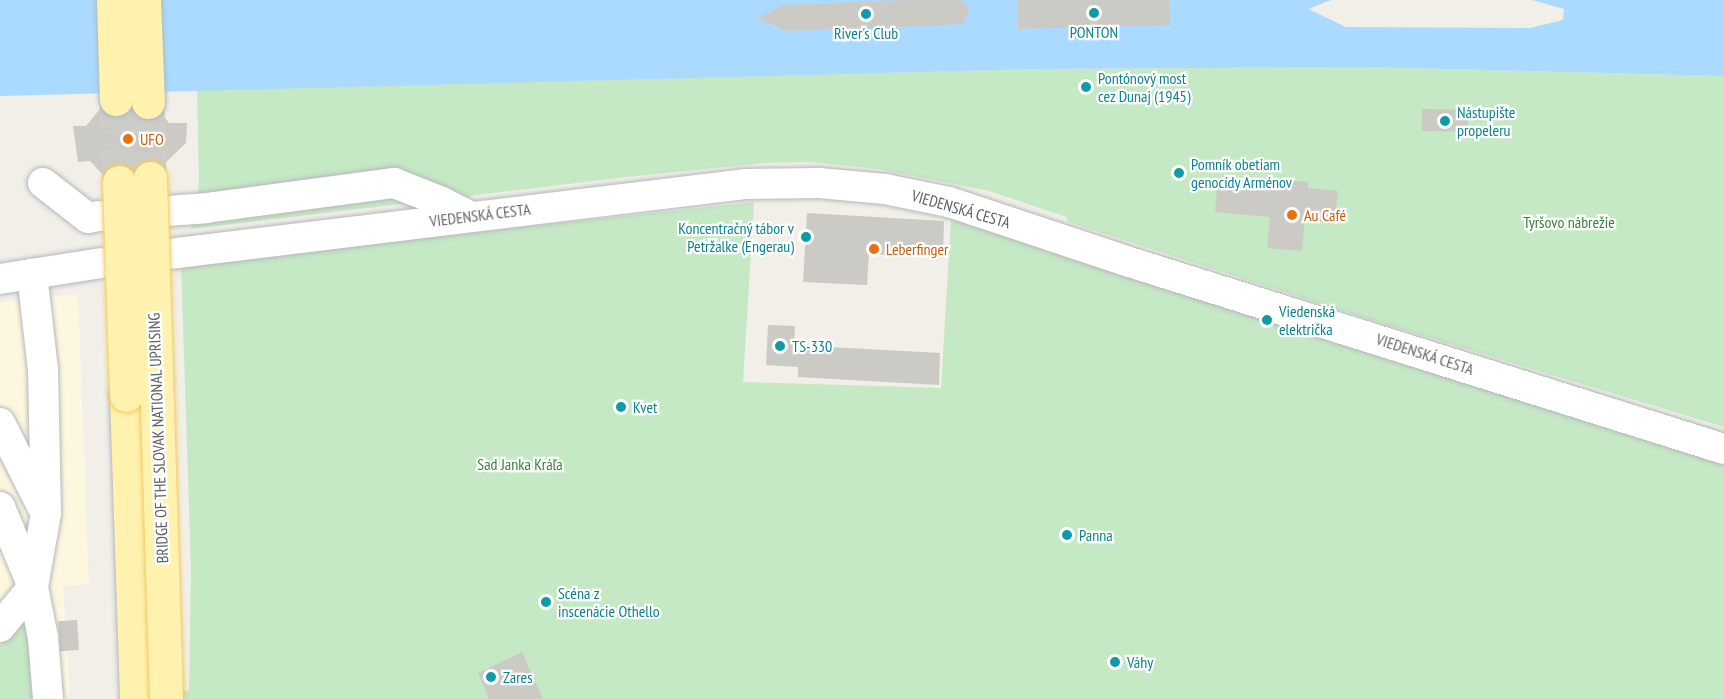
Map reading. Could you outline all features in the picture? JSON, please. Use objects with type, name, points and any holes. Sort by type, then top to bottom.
[{"type":"main road","points":[[113,0],[132,101],[144,0]]},
{"type":"main road","name":"BRIDGE OF THE SLOVAK NATIONAL UPRISING","points":[[136,699],[134,180],[166,699]]},
{"type":"street","points":[[43,183],[88,218],[99,216]]},
{"type":"street","points":[[167,211],[207,208],[394,183],[440,201],[470,216]]},
{"type":"street","name":"VIEDENSKÁ CESTA","points":[[169,254],[745,184],[852,185],[918,194],[1724,449]]},
{"type":"street","points":[[0,279],[101,263]]},
{"type":"street","points":[[0,627],[33,587],[46,513],[43,370],[32,274]]},
{"type":"street","points":[[0,423],[46,513]]},
{"type":"street","points":[[0,507],[33,587],[43,638],[48,699]]},
{"type":"shaded area","points":[[78,294],[89,584],[63,586],[70,691],[66,699],[0,699],[0,302]]},
{"type":"green space","name":"Tyršovo nábrežie","points":[[1364,67],[1724,76],[1724,427],[1374,321],[1068,222],[1066,217],[989,191],[878,169],[809,162],[763,163],[191,229],[199,186],[197,90],[1041,69]]},
{"type":"green space","name":"Sad Janka Kráľa","points":[[754,202],[743,382],[941,388],[951,219],[1724,463],[1724,699],[182,699],[182,690],[189,691],[191,569],[181,264]]},
{"type":"green space","points":[[19,624],[25,624],[30,628],[34,699],[0,699],[0,645]]},
{"type":"water","points":[[0,0],[1724,0],[1724,76],[1364,67],[1041,69],[0,96]]},
{"type":"pier","points":[[1331,0],[1532,0],[1564,9],[1563,20],[1530,28],[1346,27],[1308,9]]},
{"type":"building","name":"River's Club","points":[[962,0],[969,10],[963,24],[923,26],[786,31],[757,18],[784,5]]},
{"type":"building","name":"PONTON","points":[[1017,0],[1169,0],[1170,25],[1018,29]]},
{"type":"building","name":"UFO","points":[[100,109],[116,118],[125,115],[131,109],[140,119],[149,121],[162,114],[169,123],[187,123],[186,143],[163,165],[149,159],[140,162],[133,170],[127,165],[118,163],[109,166],[102,174],[90,161],[78,162],[73,126],[86,126]]},
{"type":"building","name":"Nástupište propeleru","points":[[1422,109],[1468,110],[1468,132],[1422,131]]},
{"type":"building","name":"Au Café","points":[[1218,179],[1274,185],[1274,179],[1308,182],[1308,188],[1338,191],[1334,223],[1305,220],[1302,251],[1267,248],[1270,217],[1215,212]]},
{"type":"building","name":"Leberfinger","points":[[807,213],[944,221],[943,257],[869,254],[867,285],[803,282]]},
{"type":"building","points":[[768,325],[795,326],[794,345],[940,353],[939,385],[798,377],[798,367],[766,365]]},
{"type":"building","points":[[77,620],[79,650],[60,651],[58,621]]},
{"type":"building","name":"Zares","points":[[522,652],[543,699],[489,699],[478,673]]},
{"type":"tunnel","points":[[116,99],[119,182]]},
{"type":"tunnel","points":[[148,102],[150,178]]},
{"type":"place","name":"PONTON","points":[[1094,13]]},
{"type":"place","name":"River's Club","points":[[866,14]]},
{"type":"place","name":"Pontónový most cez Dunaj (1945)","points":[[1086,87]]},
{"type":"place","name":"Nástupište propeleru","points":[[1445,121]]},
{"type":"place","name":"UFO","points":[[128,139]]},
{"type":"place","name":"Pomník obetiam genocídy Arménov","points":[[1179,173]]},
{"type":"place","name":"Au Café","points":[[1292,215]]},
{"type":"place","name":"Koncentračný tábor v Petržalke (Engerau)","points":[[806,237]]},
{"type":"place","name":"Leberfinger","points":[[874,249]]},
{"type":"place","name":"Viedenská električka","points":[[1267,320]]},
{"type":"place","name":"TS-330","points":[[780,346]]},
{"type":"place","name":"Kvet","points":[[621,407]]},
{"type":"place","name":"Panna","points":[[1067,535]]},
{"type":"place","name":"Scéna z inscenácie Othello","points":[[546,602]]},
{"type":"place","name":"Váhy","points":[[1115,662]]},
{"type":"place","name":"Zares","points":[[491,677]]}]
